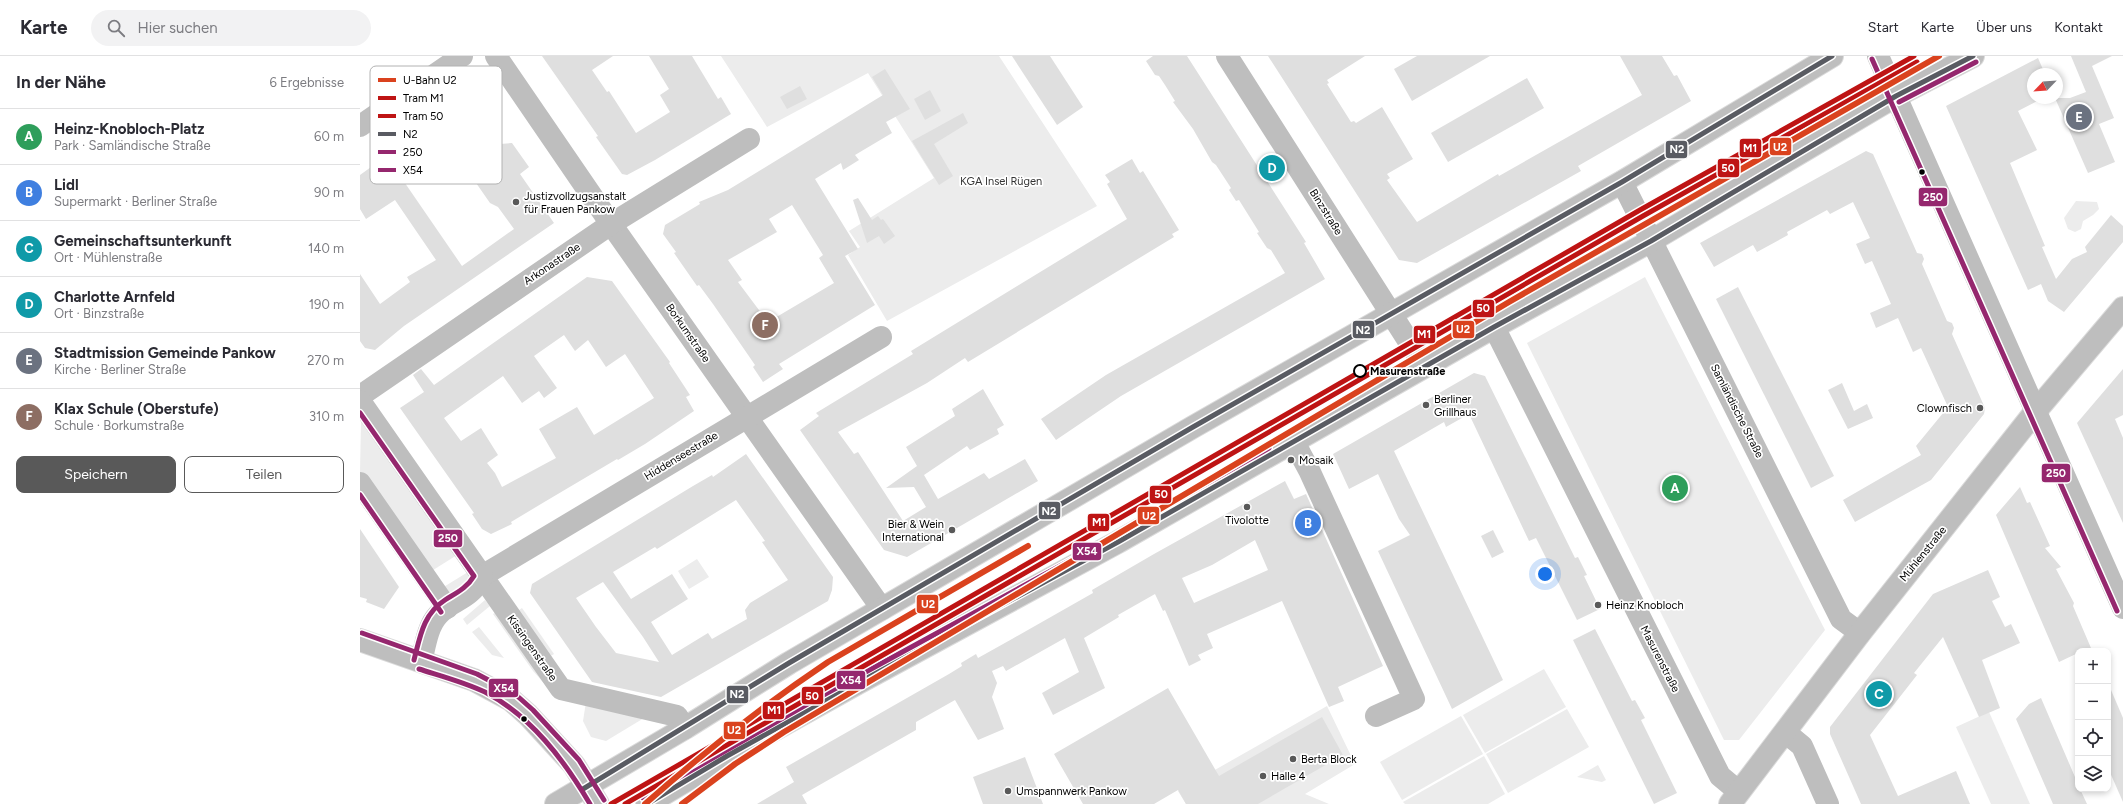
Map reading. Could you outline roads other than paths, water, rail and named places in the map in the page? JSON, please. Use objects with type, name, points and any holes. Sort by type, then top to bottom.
[{"type":"street","points":[[447,66],[462,56]]},
{"type":"street","name":"Borkumstraße","points":[[496,56],[611,224],[882,609]]},
{"type":"street","name":"Binzstraße","points":[[1227,56],[1425,367]]},
{"type":"street","points":[[556,804],[593,795],[685,728],[789,663],[1193,427],[1622,182],[1832,56]]},
{"type":"street","points":[[1878,56],[2123,608]]},
{"type":"street","points":[[647,804],[727,756],[858,683],[1118,542],[1494,327],[1651,241],[1896,96],[1973,56]]},
{"type":"street","points":[[360,126],[370,119]]},
{"type":"street","name":"Arkonastraße","points":[[360,396],[611,224],[749,139]]},
{"type":"street","name":"Samländische Straße","points":[[1622,182],[1841,619],[1860,633]]},
{"type":"street","name":"Mühlenstraße","points":[[1734,798],[1860,633],[2035,412],[2123,308]]},
{"type":"street","name":"Masurenstraße","points":[[1494,327],[1720,776],[1734,798]]},
{"type":"street","name":"Hiddenseestraße","points":[[482,576],[881,337]]},
{"type":"street","name":"Kissingenstraße","points":[[360,400],[561,689],[677,716],[685,728]]},
{"type":"street","points":[[1294,442],[1309,470],[1414,699],[1376,716]]},
{"type":"street","points":[[360,483],[447,608]]},
{"type":"street","points":[[421,662],[428,635],[438,614],[469,594],[482,576]]},
{"type":"street","points":[[360,640],[474,680],[511,700],[565,755],[593,795]]},
{"type":"street","points":[[1785,732],[1802,746],[1828,804]]},
{"type":"metro line","name":"U2","points":[[682,804],[735,764],[784,732],[1509,302],[1939,56]]},
{"type":"metro line","name":"U2","points":[[645,804],[734,730],[828,662],[1028,546]]},
{"type":"tram line","name":"M1","points":[[611,804],[1640,210],[1914,56]]},
{"type":"tram line","name":"50","points":[[625,804],[1643,216],[1917,62]]},
{"type":"place","name":"Stadtmission Gemeinde Pankow","points":[[2079,117]]},
{"type":"place","name":"Charlotte Arnfeld","points":[[1272,168]]},
{"type":"place","name":"Justizvollzugsanstalt für Frauen Pankow","points":[[516,202]]},
{"type":"place","name":"Klax Schule (Oberstufe)","points":[[765,325]]},
{"type":"place","name":"Masurenstraße","points":[[1360,371]]},
{"type":"place","name":"Berliner Grillhaus","points":[[1426,405]]},
{"type":"place","name":"Clownfisch","points":[[1980,408]]},
{"type":"place","name":"Mosaik","points":[[1291,460]]},
{"type":"place","name":"Heinz-Knobloch-Platz","points":[[1675,488]]},
{"type":"place","name":"Tivolotte","points":[[1247,507]]},
{"type":"place","name":"Lidl","points":[[1308,523]]},
{"type":"place","name":"Bier & Wein International","points":[[952,530]]},
{"type":"place","name":"Heinz Knobloch","points":[[1598,605]]},
{"type":"place","name":"Gemeinschaftsunterkunft","points":[[1879,694]]},
{"type":"place","name":"Berta Block","points":[[1293,759]]},
{"type":"place","name":"Halle 4","points":[[1263,776]]},
{"type":"place","name":"Umspannwerk Pankow","points":[[1008,791]]},
{"type":"park label","name":"KGA Insel Rügen","points":[[1001,181]]}]
